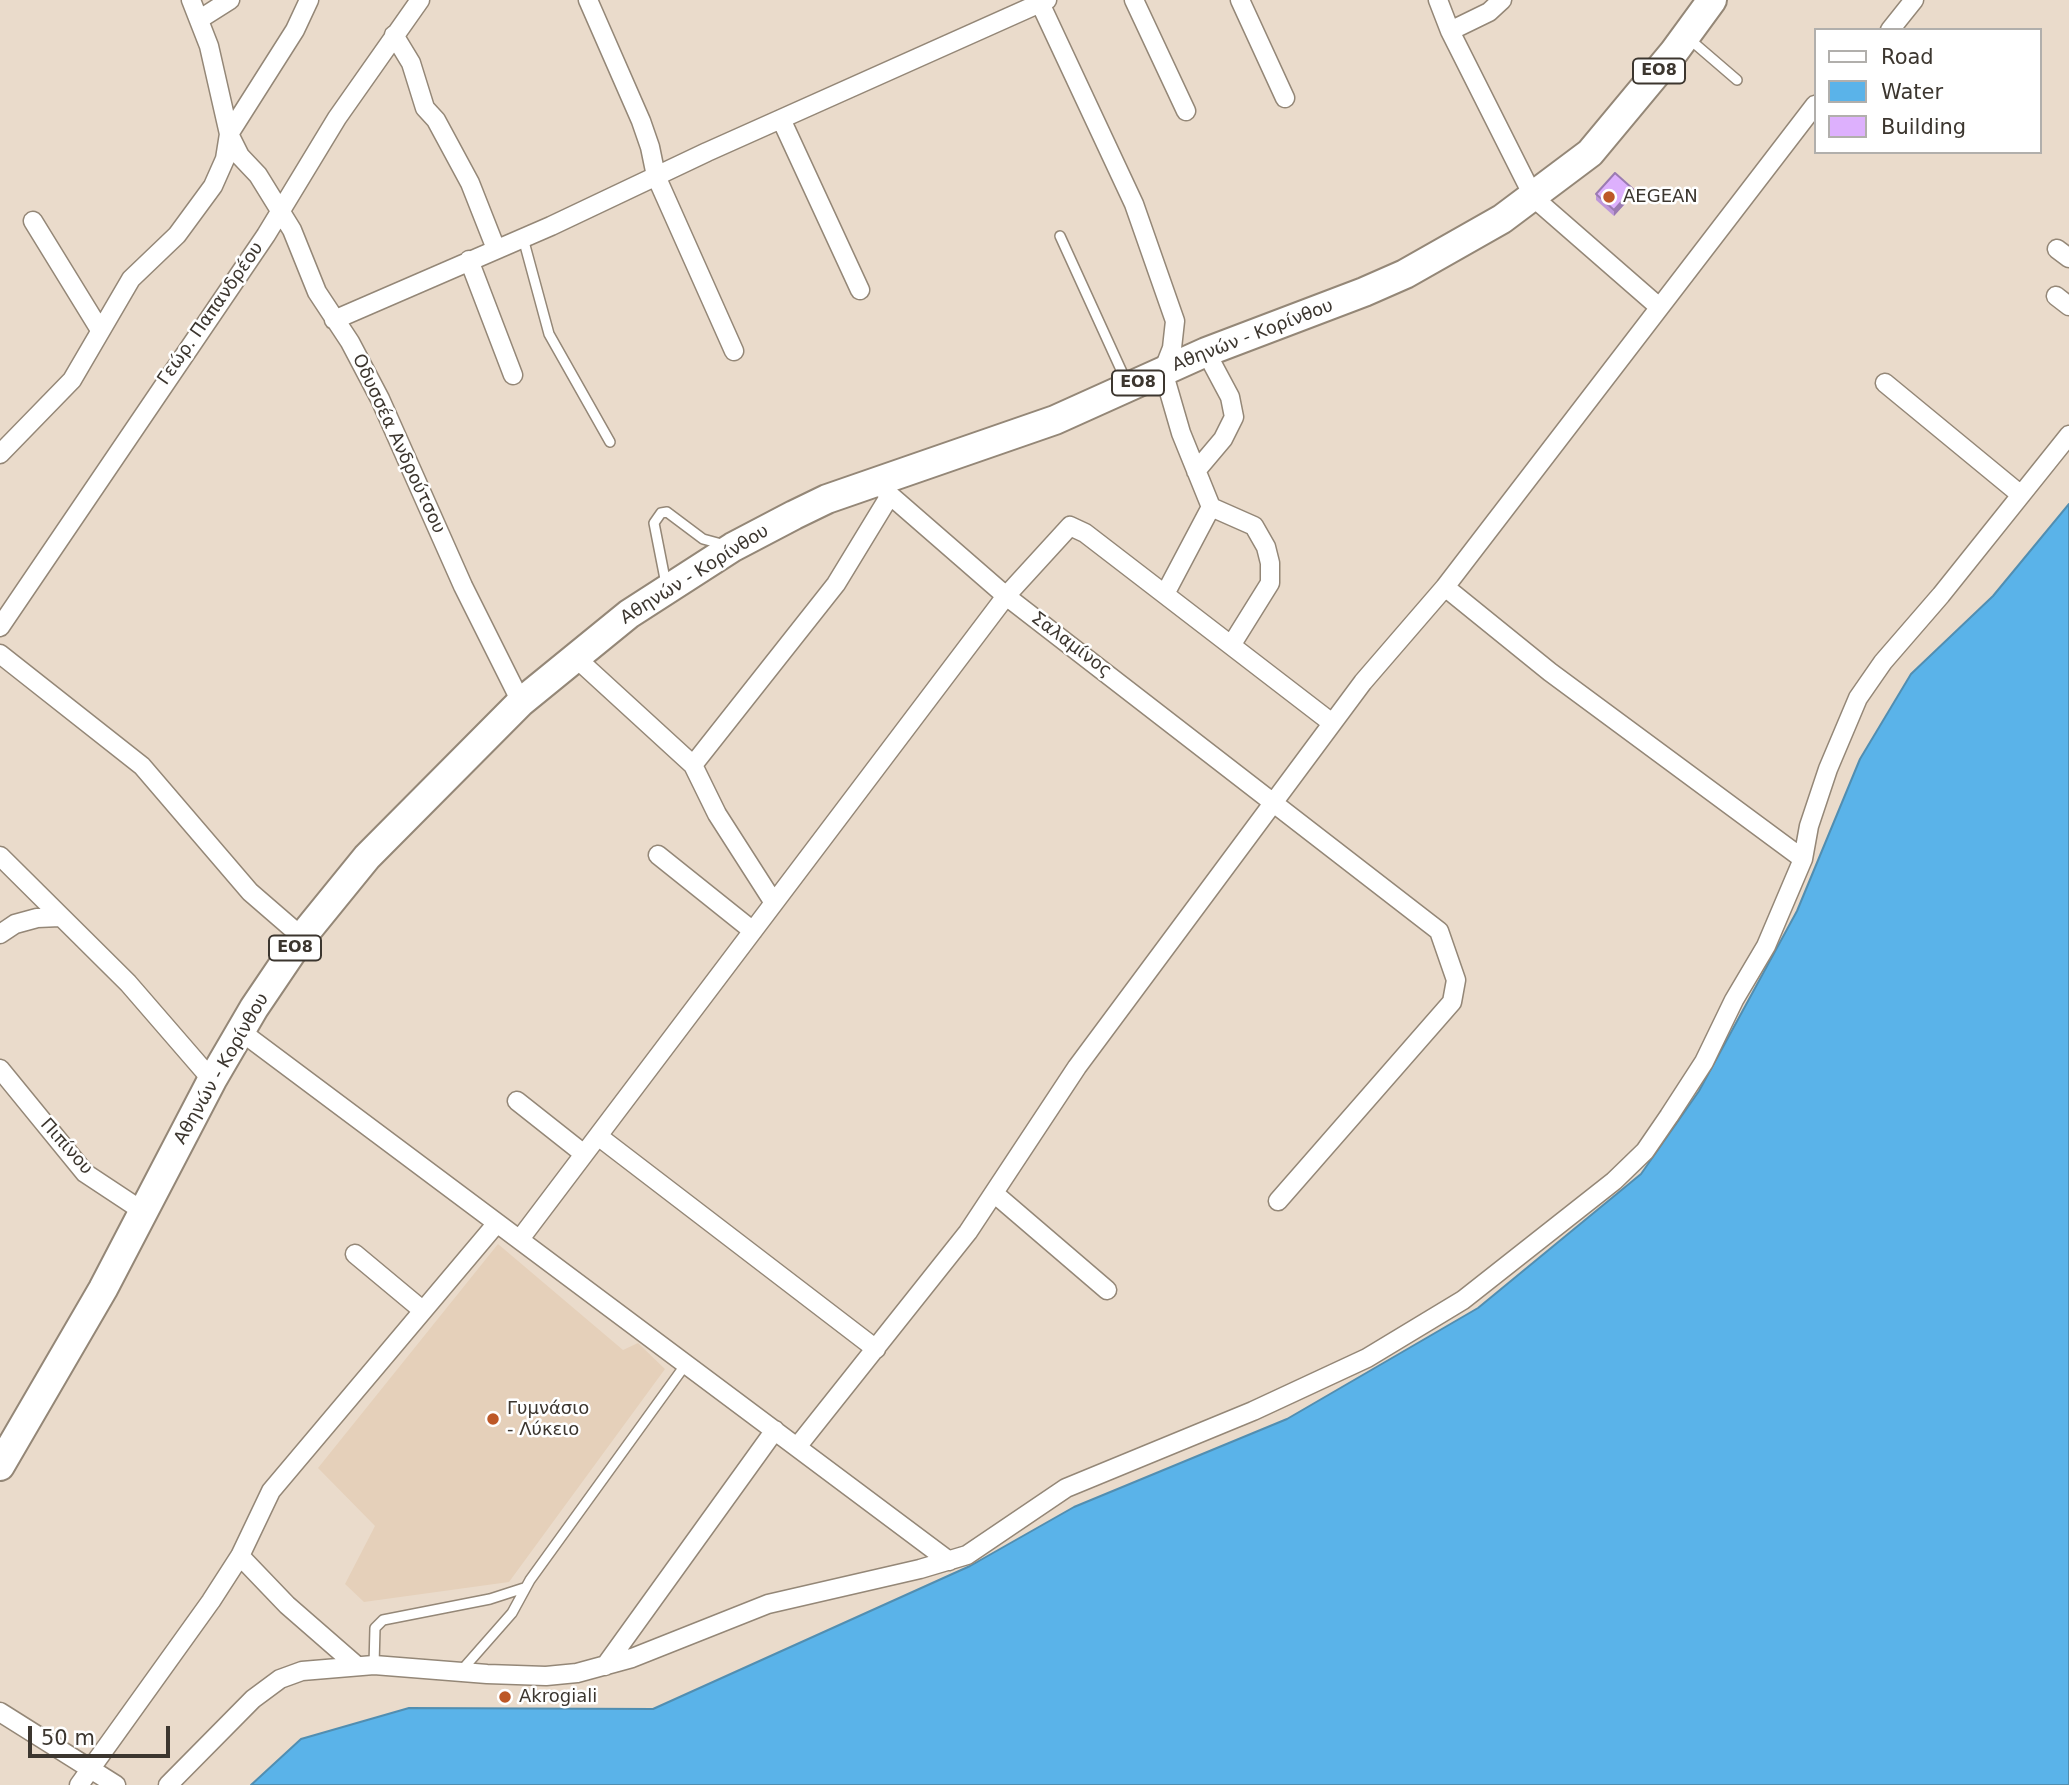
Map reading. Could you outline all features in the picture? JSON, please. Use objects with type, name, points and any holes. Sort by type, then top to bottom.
[{"type":"main road","name":"Αθηνών - Κορίνθου","points":[[0,1466],[144,1212],[239,1030],[302,937],[401,820],[521,702],[575,657],[666,590],[733,547],[827,499],[882,489],[1129,388],[1206,352],[1405,274],[1502,219],[1570,170],[1608,134],[1712,0]]},
{"type":"street","name":"Οδυσσέα Ανδρούτσου","points":[[191,0],[200,19],[229,134],[240,156],[258,175],[292,230],[317,292],[350,342],[380,399],[463,586],[521,702]]},
{"type":"street","points":[[200,19],[230,0]]},
{"type":"street","points":[[0,454],[72,380],[131,279],[177,235],[213,186],[225,159],[229,134],[295,30],[309,0]]},
{"type":"street","name":"Γεώρ. Παπανδρέου","points":[[0,627],[266,235],[279,209],[420,0]]},
{"type":"street","points":[[588,0],[641,121],[650,146],[656,176],[734,351]]},
{"type":"street","points":[[1134,0],[1186,111]]},
{"type":"street","points":[[1240,0],[1285,98]]},
{"type":"street","points":[[1438,0],[1450,31],[1534,198],[1659,307]]},
{"type":"street","points":[[1450,31],[1489,12],[1502,0]]},
{"type":"street","points":[[1892,28],[1913,0]]},
{"type":"street","points":[[334,320],[523,238],[1043,2],[1133,204],[1163,284],[1175,321],[1172,348],[1163,371],[1181,433],[1196,471],[1211,507],[1254,526],[1270,564],[1270,583],[1231,644]]},
{"type":"street","points":[[394,35],[411,63],[425,108],[441,129],[470,183],[496,250]]},
{"type":"street","points":[[797,1447],[995,1194],[1077,1067],[1332,723],[1445,587],[1814,106]]},
{"type":"street","points":[[781,119],[860,290]]},
{"type":"street","points":[[33,221],[100,330]]},
{"type":"street","points":[[469,260],[513,375]]},
{"type":"street","points":[[1196,471],[1223,439],[1234,417],[1230,397],[1206,352]]},
{"type":"street","points":[[1885,383],[2021,495]]},
{"type":"street","points":[[168,1785],[227,1722],[280,1679],[302,1671],[366,1665],[429,1667],[460,1673],[547,1676],[605,1666],[768,1604],[949,1561],[984,1546],[1066,1488],[1252,1411],[1404,1338],[1494,1277],[1614,1181],[1644,1151],[1704,1062],[1734,1000],[1766,946],[1803,859],[1809,826],[1828,769],[1858,698],[1882,662],[1941,595],[2069,435]]},
{"type":"street","points":[[693,765],[836,584],[882,489]]},
{"type":"street","name":"Σαλαμίνος","points":[[882,489],[1006,596],[1439,931],[1457,980],[1452,1002],[1278,1201]]},
{"type":"street","points":[[1165,594],[1211,507]]},
{"type":"street","points":[[520,1240],[1006,596],[1070,526],[1085,533],[1332,723]]},
{"type":"street","points":[[1445,587],[1550,671],[1803,859]]},
{"type":"street","points":[[0,654],[142,766],[250,892],[302,937]]},
{"type":"street","points":[[575,657],[693,765],[717,814],[774,903]]},
{"type":"street","points":[[658,855],[753,931]]},
{"type":"street","points":[[0,856],[128,983],[212,1080]]},
{"type":"street","points":[[0,933],[15,924],[37,918],[60,917]]},
{"type":"street","points":[[239,1030],[949,1561]]},
{"type":"street","name":"Πιπίνου","points":[[0,1069],[85,1173],[144,1212]]},
{"type":"street","points":[[517,1101],[584,1154]]},
{"type":"street","points":[[598,1136],[876,1349]]},
{"type":"street","points":[[995,1194],[1107,1290]]},
{"type":"street","points":[[79,1785],[211,1601],[240,1556],[271,1491],[421,1309],[497,1223]]},
{"type":"street","points":[[355,1254],[421,1309]]},
{"type":"street","points":[[605,1666],[775,1430]]},
{"type":"street","points":[[240,1556],[287,1605],[366,1665]]},
{"type":"street","points":[[0,1712],[116,1785]]},
{"type":"lane","points":[[1686,36],[1737,80]]},
{"type":"lane","points":[[1060,236],[1129,388]]},
{"type":"lane","points":[[523,238],[549,334],[611,442]]},
{"type":"lane","points":[[666,590],[667,578],[654,523],[661,513],[667,512],[691,532],[710,543],[733,547]]},
{"type":"lane","points":[[460,1673],[513,1613],[524,1588],[687,1364]]},
{"type":"lane","points":[[366,1665],[375,1628],[383,1620],[490,1599],[524,1588]]},
{"type":"shaded area","name":"Γυμνάσιο - Λύκειο","points":[[498,1244],[623,1350],[638,1343],[665,1369],[509,1582],[364,1602],[345,1584],[375,1526],[318,1468]]},
{"type":"water","points":[[2069,504],[2069,1785],[251,1785],[301,1739],[409,1708],[653,1709],[970,1566],[1074,1507],[1287,1419],[1478,1308],[1641,1174],[1699,1091],[1797,911],[1860,759],[1911,674],[1993,596]]},
{"type":"building","points":[[1615,173],[1633,189],[1614,210],[1596,194]]},
{"type":"place","name":"AEGEAN","points":[[1609,197]]},
{"type":"place","name":"Γυμνάσιο - Λύκειο","points":[[493,1419]]},
{"type":"place","name":"Akrogiali","points":[[505,1697]]}]
